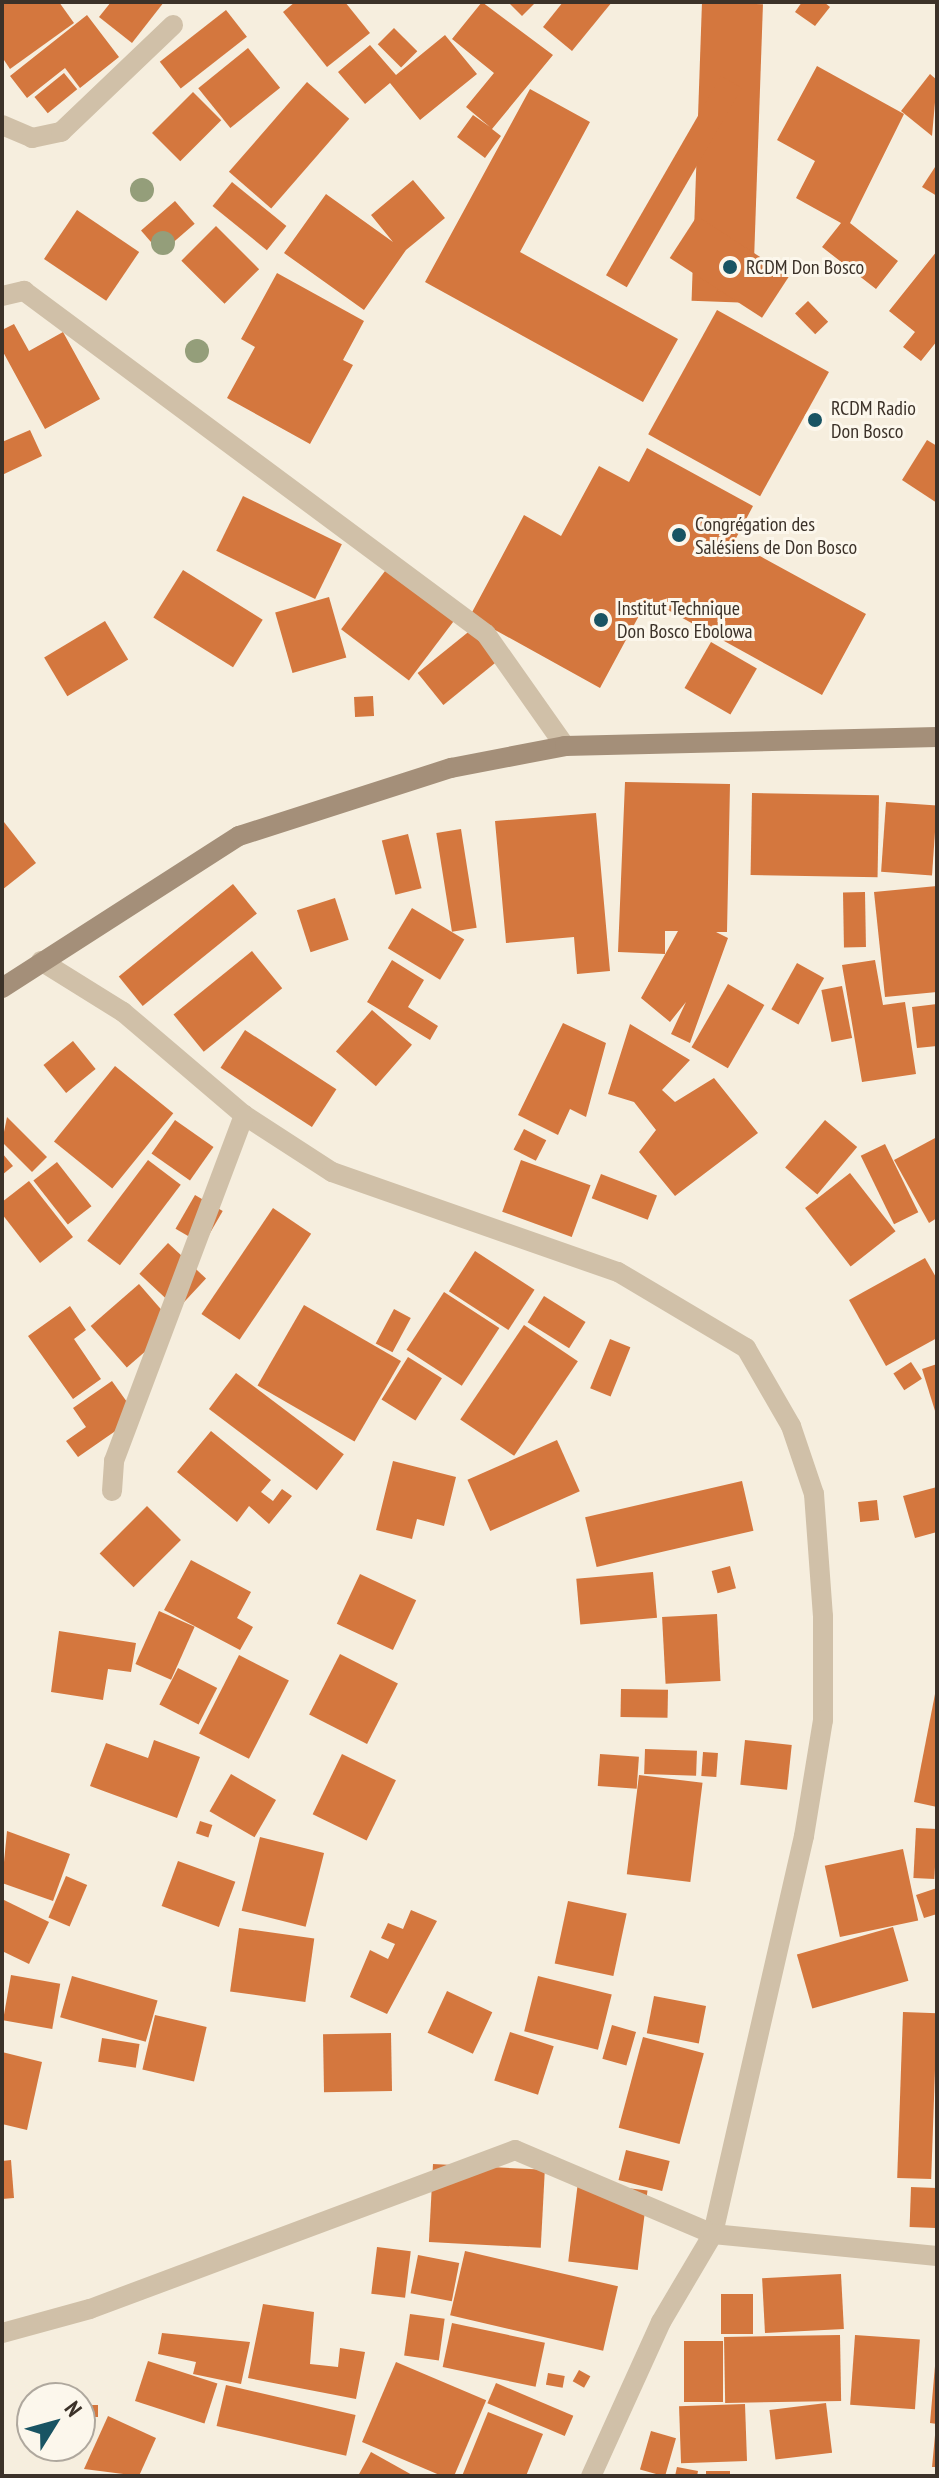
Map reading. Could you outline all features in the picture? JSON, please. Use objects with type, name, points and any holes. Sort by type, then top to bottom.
[{"type":"main road","points":[[2,988],[239,836],[338,799],[565,746],[937,737]]},
{"type":"street","points":[[2,125],[32,138],[61,132],[173,25]]},
{"type":"street","points":[[2,296],[24,291],[486,634],[565,746]]},
{"type":"street","points":[[41,961],[123,1012],[244,1115],[332,1172],[618,1272],[746,1348],[791,1426],[814,1494],[823,1720],[765,2016],[713,2234],[661,2322],[591,2476]]},
{"type":"street","points":[[112,1491],[114,1461],[244,1115]]},
{"type":"street","points":[[2,2333],[90,2309],[515,2150],[713,2234],[937,2256]]},
{"type":"building","points":[[2,2],[59,2],[74,23],[10,69],[2,57]]},
{"type":"building","points":[[111,2],[164,2],[132,43],[99,17]]},
{"type":"building","points":[[295,2],[345,2],[370,33],[327,67],[283,12]]},
{"type":"building","points":[[482,2],[553,55],[492,129],[501,136],[485,158],[457,137],[473,115],[490,127],[466,107],[494,73],[452,39]]},
{"type":"building","points":[[508,2],[536,2],[522,16]]},
{"type":"building","points":[[563,2],[612,2],[572,51],[543,27]]},
{"type":"building","points":[[702,2],[763,4],[753,303],[692,301]]},
{"type":"building","points":[[802,2],[824,2],[830,7],[815,26],[795,12]]},
{"type":"building","points":[[226,10],[247,37],[181,89],[160,62]]},
{"type":"building","points":[[87,15],[119,57],[80,88],[65,68],[27,98],[10,76]]},
{"type":"building","points":[[394,28],[417,51],[401,68],[378,44]]},
{"type":"building","points":[[445,35],[477,74],[420,120],[390,83],[365,104],[338,72],[370,45],[396,75]]},
{"type":"building","points":[[248,48],[280,88],[230,128],[198,88]]},
{"type":"building","points":[[817,66],[904,114],[850,223],[898,261],[876,289],[822,247],[841,223],[796,198],[815,161],[777,140]]},
{"type":"building","points":[[64,73],[77,89],[48,113],[34,97]]},
{"type":"building","points":[[930,74],[937,80],[932,136],[901,111]]},
{"type":"building","points":[[721,76],[742,88],[627,287],[606,275]]},
{"type":"building","points":[[307,82],[349,119],[271,209],[229,172]]},
{"type":"building","points":[[530,89],[590,122],[520,252],[678,339],[643,402],[425,282]]},
{"type":"building","points":[[193,92],[221,120],[180,161],[152,133]]},
{"type":"building","points":[[937,164],[937,196],[922,187]]},
{"type":"building","points":[[413,180],[445,218],[406,250],[364,310],[284,253],[326,194],[393,242],[371,215]]},
{"type":"building","points":[[232,182],[286,226],[267,250],[212,206]]},
{"type":"building","points":[[175,201],[195,224],[161,253],[141,231]]},
{"type":"building","points":[[77,210],[139,252],[106,301],[44,259]]},
{"type":"building","name":"RCDM Don Bosco","points":[[697,216],[789,276],[762,318],[670,258]]},
{"type":"building","points":[[216,226],[259,269],[224,304],[181,261]]},
{"type":"building","points":[[937,251],[937,341],[921,361],[903,347],[915,332],[889,311]]},
{"type":"building","points":[[277,273],[364,321],[343,360],[353,365],[310,444],[227,398],[255,347],[241,339]]},
{"type":"building","points":[[808,301],[828,322],[815,334],[795,314]]},
{"type":"building","points":[[717,310],[829,372],[760,496],[648,434]]},
{"type":"building","points":[[14,324],[29,351],[63,332],[100,399],[45,429],[2,350],[2,330]]},
{"type":"building","points":[[30,430],[42,456],[2,475],[2,442]]},
{"type":"building","points":[[927,440],[937,446],[937,503],[902,480]]},
{"type":"building","points":[[647,448],[753,506],[734,542],[866,614],[822,695],[648,599],[600,688],[470,616],[524,515],[561,536],[599,466],[629,482]]},
{"type":"building","points":[[243,496],[342,544],[315,599],[216,551]]},
{"type":"building","points":[[388,567],[456,618],[409,680],[341,629]]},
{"type":"building","points":[[183,570],[263,620],[233,667],[153,617]]},
{"type":"building","points":[[329,597],[346,658],[293,673],[275,612]]},
{"type":"building","points":[[105,621],[128,660],[67,696],[44,658]]},
{"type":"building","points":[[472,629],[498,661],[443,705],[418,673]]},
{"type":"building","points":[[711,642],[757,668],[730,714],[684,688]]},
{"type":"building","points":[[373,696],[374,716],[355,717],[354,697]]},
{"type":"building","points":[[625,782],[730,784],[727,932],[716,932],[728,938],[690,1043],[671,1034],[686,1002],[670,1022],[641,998],[678,931],[665,931],[665,954],[618,952]]},
{"type":"building","points":[[752,793],[879,795],[878,877],[751,875]]},
{"type":"building","points":[[886,802],[937,806],[932,875],[881,872]]},
{"type":"building","points":[[596,813],[610,971],[577,974],[574,937],[506,943],[495,821]]},
{"type":"building","points":[[4,822],[36,863],[2,890],[2,824]]},
{"type":"building","points":[[461,829],[477,928],[452,932],[436,833]]},
{"type":"building","points":[[408,834],[422,888],[395,895],[382,841]]},
{"type":"building","points":[[233,884],[257,914],[143,1006],[119,977]]},
{"type":"building","points":[[937,886],[937,992],[885,997],[874,892]]},
{"type":"building","points":[[843,892],[865,892],[866,947],[844,947]]},
{"type":"building","points":[[335,898],[349,940],[311,952],[297,910]]},
{"type":"building","points":[[412,908],[464,939],[440,980],[388,948]]},
{"type":"building","points":[[252,951],[282,988],[204,1052],[174,1015]]},
{"type":"building","points":[[392,960],[424,980],[408,1007],[438,1026],[430,1040],[367,1002]]},
{"type":"building","points":[[875,960],[883,1005],[905,1002],[916,1074],[862,1082],[842,965]]},
{"type":"building","points":[[797,963],[824,978],[798,1024],[771,1009]]},
{"type":"building","points":[[728,984],[764,1005],[728,1068],[692,1047]]},
{"type":"building","points":[[842,986],[852,1038],[831,1042],[821,990]]},
{"type":"building","points":[[937,1004],[937,1046],[917,1048],[912,1007]]},
{"type":"building","points":[[372,1010],[412,1045],[376,1086],[336,1052]]},
{"type":"building","points":[[563,1023],[606,1043],[586,1117],[570,1109],[558,1135],[518,1115]]},
{"type":"building","points":[[630,1024],[690,1060],[662,1090],[675,1102],[714,1078],[758,1133],[675,1196],[639,1152],[656,1130],[634,1102],[608,1094]]},
{"type":"building","points":[[245,1030],[336,1089],[312,1127],[220,1068]]},
{"type":"building","points":[[73,1041],[96,1069],[66,1093],[43,1065]]},
{"type":"building","points":[[115,1066],[173,1113],[112,1189],[54,1141]]},
{"type":"building","points":[[7,1117],[47,1157],[32,1172],[2,1142]]},
{"type":"building","points":[[175,1120],[214,1147],[190,1181],[151,1154]]},
{"type":"building","points":[[825,1120],[857,1147],[817,1194],[785,1167]]},
{"type":"building","points":[[524,1129],[546,1140],[536,1161],[514,1149]]},
{"type":"building","points":[[937,1137],[937,1218],[929,1223],[894,1160]]},
{"type":"building","points":[[885,1144],[918,1212],[894,1224],[861,1156]]},
{"type":"building","points":[[2,1153],[13,1166],[2,1175]]},
{"type":"building","points":[[148,1160],[181,1185],[120,1265],[87,1241]]},
{"type":"building","points":[[521,1160],[591,1185],[572,1237],[502,1212]]},
{"type":"building","points":[[57,1162],[91,1206],[68,1225],[33,1180]]},
{"type":"building","points":[[850,1173],[896,1231],[851,1266],[805,1208]]},
{"type":"building","points":[[601,1174],[657,1196],[648,1220],[592,1198]]},
{"type":"building","points":[[29,1181],[73,1237],[40,1263],[2,1214],[2,1202]]},
{"type":"building","points":[[195,1195],[223,1211],[203,1245],[176,1229]]},
{"type":"building","points":[[273,1208],[311,1234],[240,1340],[201,1314]]},
{"type":"building","points":[[168,1243],[206,1278],[177,1309],[139,1274]]},
{"type":"building","points":[[475,1251],[535,1290],[508,1330],[449,1291]]},
{"type":"building","points":[[925,1258],[937,1279],[937,1338],[886,1366],[849,1300]]},
{"type":"building","points":[[139,1284],[175,1326],[127,1367],[91,1326]]},
{"type":"building","points":[[444,1292],[499,1328],[462,1386],[406,1350]]},
{"type":"building","points":[[544,1296],[586,1322],[569,1348],[528,1322]]},
{"type":"building","points":[[304,1305],[401,1361],[354,1442],[258,1386]]},
{"type":"building","points":[[70,1306],[86,1330],[74,1339],[101,1379],[73,1399],[28,1336]]},
{"type":"building","points":[[394,1309],[411,1318],[392,1352],[376,1343]]},
{"type":"building","points":[[524,1325],[578,1361],[514,1456],[460,1420]]},
{"type":"building","points":[[610,1339],[630,1347],[611,1396],[590,1388]]},
{"type":"building","points":[[408,1357],[442,1378],[415,1421],[382,1399]]},
{"type":"building","points":[[911,1362],[922,1379],[904,1390],[893,1373]]},
{"type":"building","points":[[937,1364],[937,1414],[936,1414],[922,1369]]},
{"type":"building","points":[[236,1373],[344,1454],[317,1490],[209,1409]]},
{"type":"building","points":[[112,1381],[137,1416],[78,1457],[66,1441],[86,1427],[73,1408]]},
{"type":"building","points":[[211,1431],[271,1480],[261,1492],[273,1501],[282,1489],[292,1496],[269,1524],[249,1506],[237,1522],[177,1472]]},
{"type":"building","points":[[557,1440],[580,1491],[490,1531],[467,1480]]},
{"type":"building","points":[[393,1461],[456,1477],[444,1526],[417,1519],[412,1539],[376,1530]]},
{"type":"building","points":[[742,1481],[753,1531],[597,1567],[585,1517]]},
{"type":"building","points":[[937,1487],[937,1532],[915,1538],[903,1496]]},
{"type":"building","points":[[877,1500],[879,1520],[860,1522],[858,1502]]},
{"type":"building","points":[[147,1506],[181,1540],[134,1587],[100,1553]]},
{"type":"building","points":[[191,1560],[251,1592],[237,1618],[253,1627],[240,1650],[164,1610]]},
{"type":"building","points":[[730,1566],[736,1588],[718,1593],[712,1571]]},
{"type":"building","points":[[653,1572],[657,1618],[580,1625],[576,1579]]},
{"type":"building","points":[[360,1574],[416,1600],[393,1650],[337,1624]]},
{"type":"building","points":[[159,1611],[195,1627],[171,1680],[135,1664]]},
{"type":"building","points":[[717,1614],[721,1681],[666,1684],[662,1617]]},
{"type":"building","points":[[59,1631],[136,1643],[131,1672],[108,1669],[103,1700],[51,1692]]},
{"type":"building","points":[[340,1654],[398,1684],[367,1744],[309,1715]]},
{"type":"building","points":[[239,1655],[289,1680],[249,1759],[199,1733]]},
{"type":"building","points":[[178,1668],[217,1688],[199,1725],[159,1705]]},
{"type":"building","points":[[621,1689],[668,1690],[668,1718],[621,1717]]},
{"type":"building","points":[[937,1689],[937,1807],[914,1802]]},
{"type":"building","points":[[154,1740],[200,1757],[177,1818],[90,1786],[106,1743],[148,1758]]},
{"type":"building","points":[[745,1740],[792,1745],[787,1790],[740,1785]]},
{"type":"building","points":[[645,1749],[697,1751],[696,1776],[644,1774]]},
{"type":"building","points":[[703,1752],[718,1753],[716,1777],[701,1776]]},
{"type":"building","points":[[342,1754],[396,1780],[367,1841],[313,1814]]},
{"type":"building","points":[[600,1754],[639,1757],[637,1789],[598,1786]]},
{"type":"building","points":[[231,1774],[276,1800],[255,1837],[210,1811]]},
{"type":"building","points":[[639,1775],[703,1783],[690,1882],[627,1874]]},
{"type":"building","points":[[200,1821],[212,1825],[208,1837],[196,1833]]},
{"type":"building","points":[[916,1828],[937,1829],[934,1879],[913,1878]]},
{"type":"building","points":[[7,1831],[70,1854],[53,1901],[2,1883]]},
{"type":"building","points":[[260,1837],[324,1853],[306,1927],[242,1911]]},
{"type":"building","points":[[903,1849],[918,1920],[840,1937],[825,1866]]},
{"type":"building","points":[[178,1861],[235,1882],[219,1927],[162,1906]]},
{"type":"building","points":[[66,1876],[87,1885],[70,1926],[48,1917]]},
{"type":"building","points":[[937,1888],[937,1914],[924,1918],[916,1895]]},
{"type":"building","points":[[2,1899],[49,1922],[29,1964],[2,1951]]},
{"type":"building","points":[[568,1901],[627,1913],[613,1976],[555,1964]]},
{"type":"building","points":[[411,1910],[437,1921],[387,2014],[350,1997],[370,1950],[388,1959],[395,1944],[381,1938],[388,1923],[403,1929]]},
{"type":"building","points":[[893,1927],[908,1981],[812,2008],[797,1955]]},
{"type":"building","points":[[239,1928],[314,1939],[305,2002],[230,1991]]},
{"type":"building","points":[[11,1975],[60,1984],[52,2029],[3,2020]]},
{"type":"building","points":[[72,1976],[158,2001],[146,2042],[60,2017]]},
{"type":"building","points":[[538,1976],[612,1994],[598,2050],[524,2031]]},
{"type":"building","points":[[447,1991],[492,2012],[473,2054],[428,2033]]},
{"type":"building","points":[[654,1996],[706,2006],[699,2043],[647,2033]]},
{"type":"building","points":[[903,2012],[937,2013],[931,2179],[897,2178]]},
{"type":"building","points":[[155,2015],[207,2027],[194,2081],[142,2070]]},
{"type":"building","points":[[612,2025],[636,2032],[626,2066],[602,2059]]},
{"type":"building","points":[[510,2032],[554,2046],[538,2095],[494,2081]]},
{"type":"building","points":[[391,2033],[392,2091],[324,2092],[323,2034]]},
{"type":"building","points":[[643,2037],[704,2053],[680,2144],[619,2128]]},
{"type":"building","points":[[102,2038],[140,2044],[136,2068],[98,2062]]},
{"type":"building","points":[[2,2052],[42,2062],[27,2130],[2,2124]]},
{"type":"building","points":[[626,2150],[670,2161],[662,2191],[619,2180]]},
{"type":"building","points":[[11,2160],[14,2198],[2,2199],[2,2161]]},
{"type":"building","points":[[433,2164],[545,2170],[541,2248],[429,2242]]},
{"type":"building","points":[[578,2182],[647,2191],[638,2270],[568,2261]]},
{"type":"building","points":[[911,2187],[937,2188],[936,2228],[910,2227]]},
{"type":"building","points":[[377,2247],[411,2251],[405,2298],[371,2294]]},
{"type":"building","points":[[465,2251],[618,2286],[603,2351],[450,2315]]},
{"type":"building","points":[[418,2255],[459,2263],[452,2301],[411,2293]]},
{"type":"building","points":[[841,2274],[844,2329],[765,2333],[762,2278]]},
{"type":"building","points":[[721,2294],[753,2294],[753,2334],[721,2334]]},
{"type":"building","points":[[263,2304],[314,2312],[310,2364],[338,2367],[340,2348],[365,2352],[356,2399],[248,2378]]},
{"type":"building","points":[[410,2314],[445,2319],[439,2360],[404,2356]]},
{"type":"building","points":[[452,2323],[545,2343],[536,2387],[443,2367]]},
{"type":"building","points":[[162,2333],[250,2342],[241,2384],[193,2374],[196,2362],[158,2354]]},
{"type":"building","points":[[840,2335],[841,2401],[725,2403],[724,2337]]},
{"type":"building","points":[[855,2335],[920,2340],[915,2409],[850,2405]]},
{"type":"building","points":[[684,2341],[723,2341],[723,2402],[684,2402]]},
{"type":"building","points":[[148,2361],[217,2384],[204,2424],[135,2401]]},
{"type":"building","points":[[396,2362],[486,2400],[454,2476],[442,2476],[362,2442]]},
{"type":"building","points":[[937,2366],[937,2424],[930,2423]]},
{"type":"building","points":[[579,2370],[590,2376],[584,2388],[573,2381]]},
{"type":"building","points":[[548,2373],[565,2376],[563,2388],[546,2385]]},
{"type":"building","points":[[496,2383],[573,2416],[565,2436],[487,2403]]},
{"type":"building","points":[[226,2385],[356,2415],[346,2456],[217,2426]]},
{"type":"building","points":[[826,2403],[832,2453],[776,2460],[769,2410]]},
{"type":"building","points":[[745,2404],[747,2461],[681,2463],[679,2406]]},
{"type":"building","points":[[488,2412],[543,2434],[526,2476],[462,2476]]},
{"type":"building","points":[[108,2416],[156,2438],[139,2476],[84,2469],[87,2462],[96,2462],[96,2442]]},
{"type":"building","points":[[651,2431],[676,2438],[665,2476],[640,2469]]},
{"type":"building","points":[[935,2435],[937,2467],[932,2467]]},
{"type":"building","points":[[371,2452],[414,2476],[358,2476]]},
{"type":"building","points":[[677,2467],[698,2471],[697,2476],[675,2476]]},
{"type":"building","points":[[706,2471],[730,2471],[730,2476],[706,2476]]},
{"type":"place","name":"RCDM Don Bosco","points":[[730,267]]},
{"type":"place","name":"RCDM Radio Don Bosco","points":[[815,420]]},
{"type":"place","name":"Congrégation des Salésiens de Don Bosco","points":[[679,535]]},
{"type":"place","name":"Institut Technique Don Bosco Ebolowa","points":[[601,620]]}]
